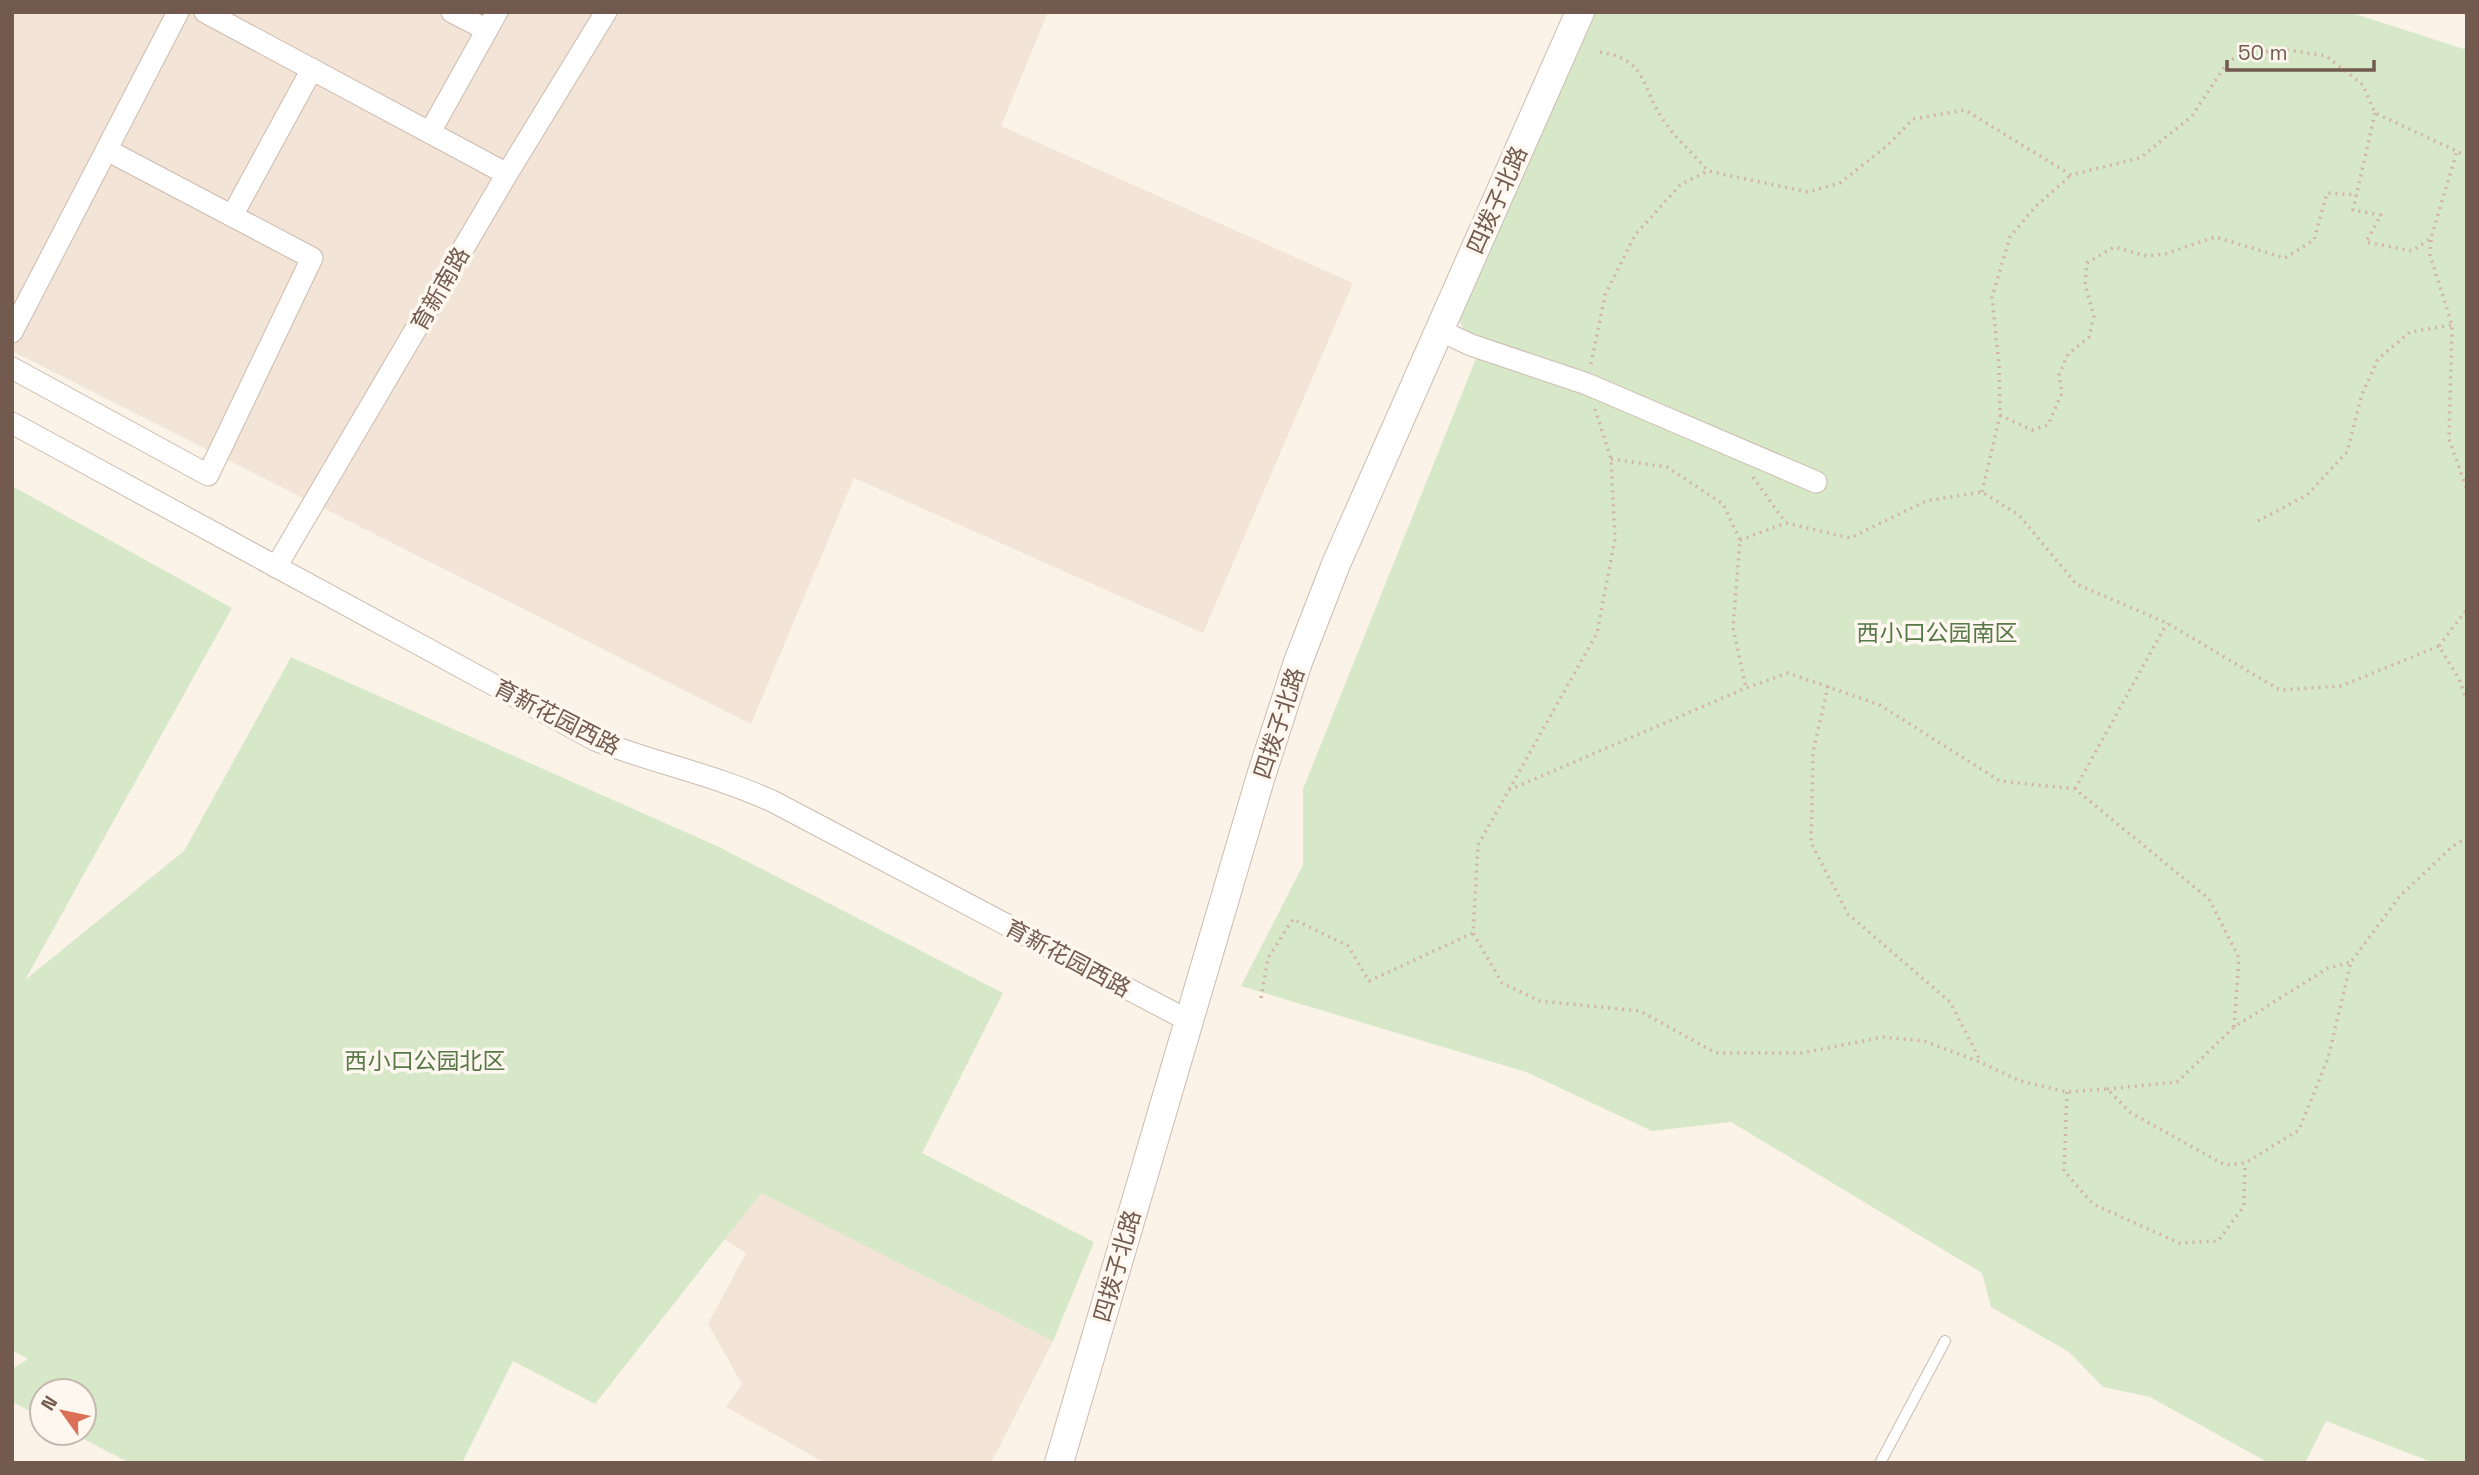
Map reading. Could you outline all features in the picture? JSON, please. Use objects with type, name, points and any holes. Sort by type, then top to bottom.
[{"type":"street","points":[[12,332],[178,12]]},
{"type":"street","points":[[205,12],[235,19],[312,69],[507,174]]},
{"type":"street","points":[[429,132],[492,21],[452,12]]},
{"type":"street","name":"育新南路","points":[[276,567],[507,174],[606,12]]},
{"type":"street","name":"四拨子北路","points":[[1059,1463],[1261,776],[1316,614],[1580,12]]},
{"type":"street","points":[[232,216],[312,69]]},
{"type":"street","points":[[12,368],[208,475],[312,258],[107,150]]},
{"type":"street","points":[[1440,330],[1471,345],[1587,384],[1816,482]]},
{"type":"street","name":"育新花园西路","points":[[12,423],[595,740],[634,755],[740,786],[774,802],[1189,1021]]},
{"type":"lane","points":[[1880,1463],[1945,1341]]},
{"type":"path","points":[[1982,492],[2000,415],[2000,365],[1992,297],[2010,237],[2034,208],[2071,175],[2140,158],[2192,116],[2229,60],[2280,49],[2326,56],[2363,85],[2375,113],[2353,210],[2381,215],[2366,242],[2412,251],[2431,239]]},
{"type":"path","points":[[1600,52],[1619,55],[1635,66],[1664,120],[1708,171],[1808,192],[1840,183],[1888,145],[1913,119],[1965,110],[2071,175]]},
{"type":"path","points":[[2375,113],[2467,156]]},
{"type":"path","points":[[2457,152],[2431,239],[2430,255],[2452,326],[2449,439],[2467,490]]},
{"type":"path","points":[[1708,171],[1681,184],[1634,234],[1605,295],[1587,384],[1611,459],[1615,539],[1597,633],[1478,845],[1473,933],[1502,983],[1540,1001],[1640,1011],[1716,1053],[1802,1053],[1883,1037],[1924,1041],[1980,1062],[2020,1081],[2067,1092],[2177,1082],[2234,1027],[2328,968],[2351,962]]},
{"type":"path","points":[[2000,415],[2032,430],[2048,425],[2062,393],[2059,375],[2068,354],[2089,337],[2094,316],[2085,285],[2087,263],[2114,247],[2147,256],[2165,254],[2215,237],[2285,258],[2314,240],[2327,193],[2357,195]]},
{"type":"path","points":[[2258,520],[2307,495],[2347,452],[2362,394],[2378,359],[2410,332],[2452,326]]},
{"type":"path","points":[[1753,455],[1751,473],[1786,523]]},
{"type":"path","points":[[1611,459],[1667,467],[1723,504],[1740,540],[1733,628],[1746,688]]},
{"type":"path","points":[[1740,540],[1786,523],[1850,538],[1926,500],[1982,492],[2019,515],[2077,584],[2167,623],[2280,690],[2340,686],[2439,646],[2467,609]]},
{"type":"path","points":[[2075,789],[2167,623]]},
{"type":"path","points":[[2439,646],[2459,679],[2467,701]]},
{"type":"path","points":[[1509,790],[1746,688],[1788,673],[1828,686],[1880,705],[2000,781],[2075,789],[2210,899],[2239,958],[2234,1027]]},
{"type":"path","points":[[1828,686],[1813,752],[1811,843],[1848,914],[1950,1002],[1980,1062]]},
{"type":"path","points":[[2107,1089],[2131,1113],[2225,1165],[2245,1163],[2299,1130],[2328,1058],[2351,962],[2400,896],[2453,846],[2467,838]]},
{"type":"path","points":[[1261,998],[1268,958],[1293,919],[1348,946],[1369,981],[1473,933]]},
{"type":"path","points":[[2067,1092],[2064,1171],[2093,1204],[2179,1242],[2218,1241],[2244,1206],[2245,1163]]},
{"type":"shaded area","points":[[12,12],[1048,12],[1001,126],[1353,283],[1203,633],[854,478],[751,724],[12,351]]},
{"type":"shaded area","points":[[760,1192],[1053,1341],[991,1463],[825,1463],[726,1407],[742,1384],[708,1324],[746,1253],[724,1239]]},
{"type":"green space","name":"西小口公园南区","points":[[1585,12],[2349,12],[2467,50],[2467,1463],[2434,1463],[2326,1421],[2305,1463],[2269,1463],[2150,1397],[2103,1387],[2069,1352],[1991,1307],[1982,1273],[1731,1122],[1652,1131],[1526,1072],[1241,986],[1303,865],[1303,789],[1477,356],[1454,310]]},
{"type":"green space","name":"西小口公园北区","points":[[12,486],[232,608],[25,980],[184,851],[291,657],[719,847],[1003,993],[922,1153],[1094,1242],[1053,1341],[761,1193],[595,1404],[513,1361],[462,1463],[130,1463],[98,1446],[98,1377],[28,1377],[28,1410],[12,1402],[12,1369],[28,1359],[12,1350]]}]
